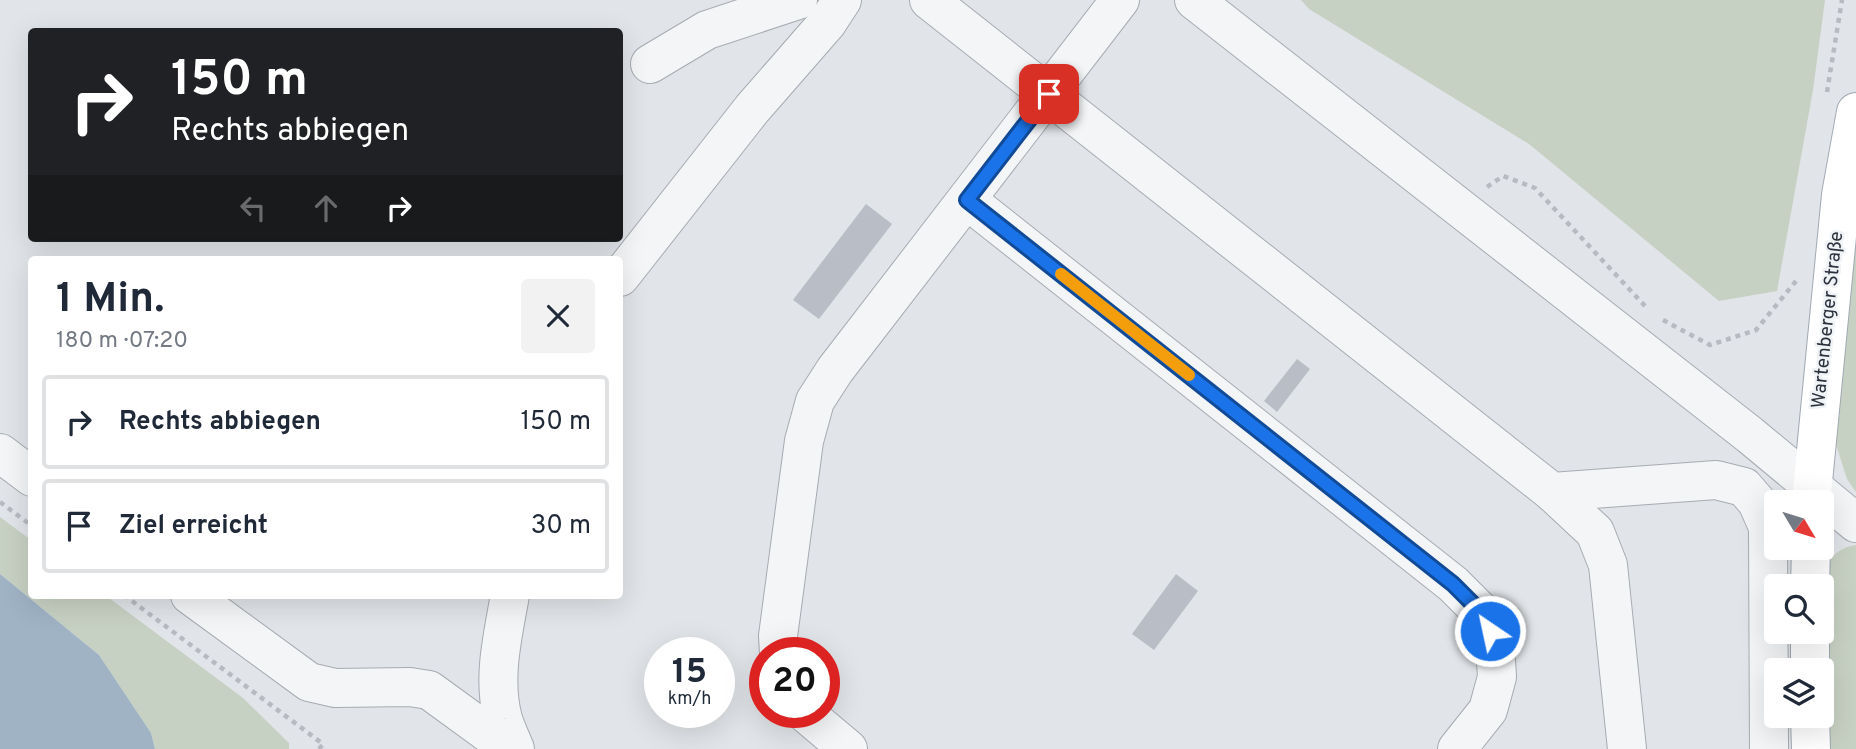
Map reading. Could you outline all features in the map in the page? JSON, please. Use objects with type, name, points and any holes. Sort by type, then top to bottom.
[{"type":"main road","name":"Wartenberger Straße","points":[[1812,490],[1841,195],[1841,103]]},
{"type":"main road","points":[[1810,728],[1811,749]]},
{"type":"street","points":[[650,64],[707,30],[798,0]]},
{"type":"street","points":[[623,273],[752,109],[827,23],[842,0]]},
{"type":"street","points":[[929,0],[1552,492],[1595,532],[1608,565],[1627,749]]},
{"type":"street","points":[[778,637],[804,442],[815,401],[835,370],[1120,0]]},
{"type":"street","points":[[1194,0],[1750,435],[1806,490]]},
{"type":"street","points":[[967,200],[1453,584],[1486,617],[1495,645],[1497,677],[1488,710],[1457,749]]},
{"type":"street","points":[[0,453],[28,474]]},
{"type":"street","points":[[1552,492],[1716,480],[1744,487],[1758,502],[1768,527],[1769,749]]},
{"type":"street","points":[[1834,509],[1856,523]]},
{"type":"street","points":[[195,599],[309,682],[335,688],[410,687],[429,690],[510,749]]},
{"type":"street","points":[[509,599],[499,656],[499,695],[503,720],[515,749]]},
{"type":"street","points":[[823,728],[848,749]]},
{"type":"path","points":[[1841,103],[1842,0]]},
{"type":"path","points":[[1458,208],[1503,176],[1535,188],[1653,314],[1710,345],[1756,330],[1796,282],[1798,269]]},
{"type":"path","points":[[0,502],[28,523]]},
{"type":"path","points":[[129,599],[323,744],[319,749]]},
{"type":"green space","points":[[1301,0],[1825,0],[1813,90],[1777,291],[1719,301],[1529,144],[1309,9]]},
{"type":"green space","points":[[1856,229],[1856,492],[1847,479],[1833,435]]},
{"type":"green space","points":[[0,517],[28,538],[28,597],[0,574]]},
{"type":"green space","points":[[1856,545],[1856,749],[1829,749],[1829,728],[1834,728],[1834,658],[1829,658],[1828,644],[1834,644],[1834,574],[1828,574],[1828,563],[1847,547]]},
{"type":"green space","points":[[31,599],[110,599],[243,698],[289,743],[289,749],[155,749],[151,733],[99,655]]},
{"type":"water","points":[[0,574],[99,655],[151,733],[155,749],[0,749]]},
{"type":"building","points":[[866,204],[892,224],[819,319],[793,300]]},
{"type":"building","points":[[1297,359],[1310,369],[1277,412],[1264,401]]},
{"type":"building","points":[[1176,574],[1198,591],[1154,650],[1132,634]]},
{"type":"slow traffic","points":[[1061,274],[1189,375]]},
{"type":"route","points":[[1049,94],[967,200],[1453,584],[1486,617],[1490,631]]}]
